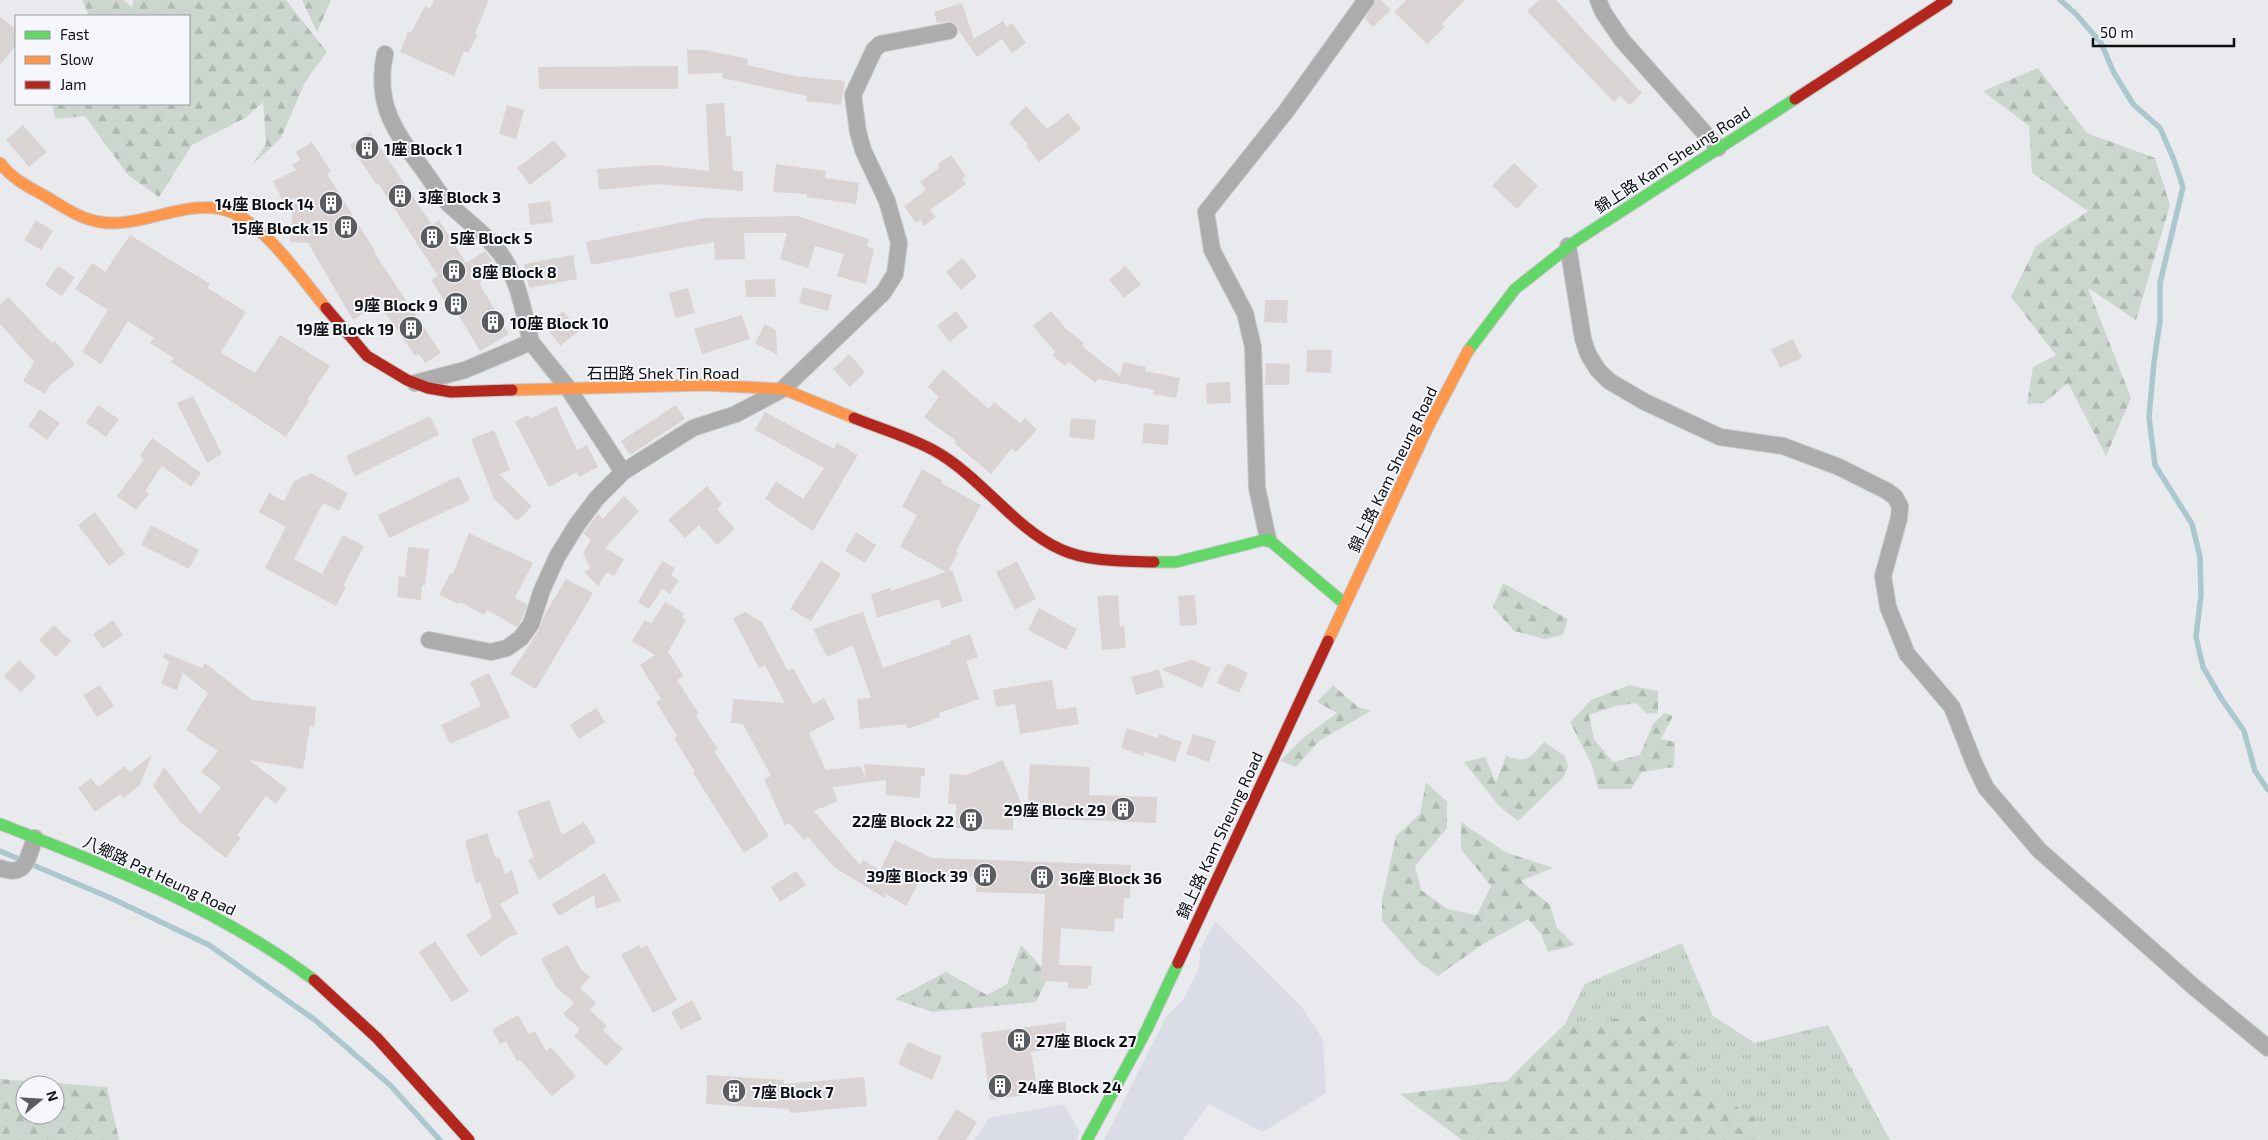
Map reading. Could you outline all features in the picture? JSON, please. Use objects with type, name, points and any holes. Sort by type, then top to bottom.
[{"type":"main road","name":"錦上路 Kam Sheung Road","points":[[1087,1140],[1147,1030],[1429,425],[1467,353],[1515,289],[1568,246],[1947,0]]},
{"type":"main road","name":"石田路 Shek Tin Road","points":[[0,162],[14,179],[83,217],[101,222],[119,222],[206,208],[225,210],[242,217],[258,228],[367,356],[388,372],[411,383],[452,392],[705,385],[783,389],[935,452],[972,477],[1041,539],[1062,550],[1080,555],[1124,561],[1176,562],[1268,539]]},
{"type":"main road","points":[[1268,539],[1345,604]]},
{"type":"main road","name":"八鄉路 Pat Heung Road","points":[[0,824],[32,845],[192,904],[236,928],[279,956],[317,982],[368,1031],[469,1140]]},
{"type":"street","points":[[1268,539],[1257,488],[1253,347],[1245,313],[1212,250],[1206,212],[1287,110],[1366,0]]},
{"type":"street","points":[[1598,0],[1603,12],[1622,40],[1718,148]]},
{"type":"street","points":[[429,640],[491,652],[507,648],[521,638],[531,624],[542,590],[557,557],[576,526],[598,498],[623,472],[693,428],[736,414],[783,389],[883,293],[895,274],[898,243],[887,201],[863,150],[858,132],[853,95],[874,50],[880,44],[948,31]]},
{"type":"street","points":[[384,54],[380,75],[381,90],[390,118],[405,145],[448,203],[494,245],[503,257],[515,283],[531,342],[568,388],[623,472]]},
{"type":"street","points":[[1568,246],[1583,339],[1588,354],[1598,370],[1609,381],[1646,402],[1720,437],[1783,446],[1839,467],[1886,491],[1895,498],[1900,506],[1899,518],[1884,576],[1888,607],[1907,654],[1952,707],[1986,788],[2039,850],[2194,988],[2268,1048]]},
{"type":"street","points":[[411,383],[465,370],[531,342]]},
{"type":"street","points":[[0,868],[17,872],[22,868],[32,845]]},
{"type":"shaded area","points":[[1215,921],[1301,1006],[1323,1040],[1326,1093],[1262,1132],[1209,1104],[1183,1140],[1104,1140],[1166,1017],[1183,1000],[1199,968],[1200,950]]},
{"type":"shaded area","points":[[1064,1104],[1080,1133],[1076,1140],[974,1140],[989,1118]]},
{"type":"green space","points":[[82,0],[123,0],[132,7],[134,0],[286,0],[327,52],[305,82],[281,138],[252,165],[266,144],[263,102],[245,118],[192,145],[159,197],[128,175],[85,116],[55,119],[52,105],[190,105],[190,15],[89,15]]},
{"type":"green space","points":[[302,0],[331,0],[317,32]]},
{"type":"green space","points":[[2038,68],[2087,133],[2155,158],[2170,205],[2136,320],[2088,288],[2131,398],[2106,456],[2068,383],[2044,403],[2027,404],[2033,367],[2056,355],[2011,297],[2036,246],[2088,211],[2032,173],[2029,126],[1983,91]]},
{"type":"green space","points":[[1503,583],[1568,619],[1563,635],[1545,639],[1514,631],[1493,607]]},
{"type":"green space","points":[[1333,685],[1358,707],[1371,711],[1319,741],[1296,767],[1280,761],[1304,737],[1337,713],[1317,702]]},
{"type":"green space","points":[[1629,685],[1658,691],[1658,713],[1647,714],[1636,703],[1616,706],[1589,715],[1594,739],[1613,762],[1640,755],[1653,724],[1664,713],[1673,716],[1661,739],[1675,742],[1674,767],[1642,772],[1631,789],[1598,789],[1592,765],[1570,722],[1591,700]]},
{"type":"green space","points":[[1544,742],[1565,756],[1568,767],[1563,778],[1518,821],[1499,806],[1464,762],[1485,757],[1496,782],[1506,756],[1519,759],[1528,758]]},
{"type":"green space","points":[[1426,782],[1447,802],[1447,828],[1415,866],[1421,890],[1447,909],[1477,915],[1491,886],[1461,849],[1461,822],[1505,852],[1553,868],[1521,881],[1550,905],[1557,928],[1575,945],[1548,952],[1541,934],[1528,919],[1480,946],[1438,976],[1419,962],[1382,921],[1382,900],[1396,836],[1420,814]]},
{"type":"green space","points":[[1682,943],[1713,1016],[1755,1043],[1828,1025],[1890,1140],[1759,1140],[1756,1118],[1697,1084],[1692,1060],[1565,1024],[1585,984]]},
{"type":"green space","points":[[1021,945],[1049,975],[1036,1002],[932,1012],[895,999],[946,972],[987,995],[1007,984]]},
{"type":"green space","points":[[1646,1016],[1692,1060],[1697,1084],[1756,1118],[1759,1140],[1462,1140],[1400,1094],[1507,1081],[1565,1024]]},
{"type":"green space","points":[[0,1079],[15,1080],[15,1125],[65,1125],[65,1084],[107,1087],[119,1140],[0,1140]]},
{"type":"building","points":[[434,0],[489,0],[475,33],[478,34],[468,53],[464,51],[454,76],[400,52],[408,32],[411,33],[425,6],[430,9]]},
{"type":"building","points":[[1376,0],[1381,0],[1391,10],[1373,27],[1365,19]]},
{"type":"building","points":[[1406,0],[1465,0],[1442,24],[1445,27],[1427,44],[1394,12]]},
{"type":"building","points":[[1539,0],[1556,0],[1642,93],[1630,105],[1620,96],[1614,102],[1527,11]]},
{"type":"building","points":[[962,3],[974,39],[1003,21],[1007,27],[1012,23],[1026,43],[1012,53],[1002,39],[977,57],[956,24],[948,21],[937,23],[934,12]]},
{"type":"building","points":[[0,16],[15,29],[15,46],[0,65]]},
{"type":"building","points":[[687,50],[704,50],[748,59],[747,65],[795,76],[845,81],[841,105],[806,101],[807,96],[722,78],[723,73],[688,74]]},
{"type":"building","points":[[678,66],[678,89],[539,89],[538,67]]},
{"type":"building","points":[[724,103],[726,137],[731,136],[733,171],[743,171],[743,191],[656,184],[599,190],[597,169],[656,165],[709,171],[706,104]]},
{"type":"building","points":[[507,105],[524,110],[516,139],[499,134]]},
{"type":"building","points":[[1026,106],[1047,129],[1068,113],[1081,129],[1039,162],[1026,146],[1028,144],[1009,123]]},
{"type":"building","points":[[23,125],[47,152],[29,167],[6,140]]},
{"type":"building","points":[[370,132],[432,225],[439,220],[466,263],[485,251],[499,270],[479,283],[509,334],[480,351],[456,311],[452,313],[431,280],[438,276],[378,183],[376,184],[350,145]]},
{"type":"building","points":[[554,140],[567,156],[530,185],[517,168]]},
{"type":"building","points":[[312,142],[331,171],[327,174],[374,252],[441,353],[425,363],[419,354],[415,356],[379,304],[353,320],[308,243],[290,242],[294,198],[284,203],[273,181],[296,170],[292,165],[300,160],[296,152]]},
{"type":"building","points":[[951,155],[966,176],[962,179],[966,184],[930,210],[936,217],[924,226],[920,219],[916,223],[904,206],[926,190],[920,182],[940,167],[938,164]]},
{"type":"building","points":[[1514,163],[1538,186],[1517,209],[1492,186]]},
{"type":"building","points":[[776,164],[826,171],[825,178],[859,183],[856,204],[807,197],[807,194],[773,192]]},
{"type":"building","points":[[550,201],[553,222],[530,225],[528,204]]},
{"type":"building","points":[[797,216],[869,239],[867,246],[874,249],[866,284],[837,276],[844,254],[815,246],[808,268],[780,259],[787,233],[744,233],[745,259],[715,260],[714,242],[591,265],[586,242],[704,218]]},
{"type":"building","points":[[36,220],[53,231],[41,250],[24,240]]},
{"type":"building","points":[[130,235],[210,284],[208,288],[246,312],[221,352],[233,360],[255,373],[280,335],[330,366],[307,400],[309,401],[286,437],[171,362],[174,358],[150,343],[154,338],[128,321],[101,364],[82,352],[108,310],[75,289],[92,263],[105,272]]},
{"type":"building","points":[[573,255],[577,279],[529,288],[524,264]]},
{"type":"building","points":[[962,258],[977,276],[961,290],[946,272]]},
{"type":"building","points":[[58,266],[75,277],[62,296],[45,285]]},
{"type":"building","points":[[1125,266],[1141,284],[1124,298],[1109,280]]},
{"type":"building","points":[[775,279],[776,297],[746,297],[745,280]]},
{"type":"building","points":[[803,287],[832,295],[828,311],[799,303]]},
{"type":"building","points":[[688,288],[695,313],[675,318],[669,293]]},
{"type":"building","points":[[8,297],[52,343],[55,341],[75,364],[50,385],[45,394],[23,381],[34,362],[0,324],[0,305]]},
{"type":"building","points":[[1265,300],[1288,300],[1287,323],[1264,322]]},
{"type":"building","points":[[563,311],[579,331],[560,346],[545,326]]},
{"type":"building","points":[[956,311],[968,327],[950,342],[937,326]]},
{"type":"building","points":[[1051,311],[1066,329],[1084,343],[1082,346],[1120,376],[1123,362],[1146,367],[1145,371],[1180,378],[1176,398],[1153,394],[1154,390],[1098,379],[1095,383],[1069,362],[1065,366],[1052,355],[1055,352],[1033,326]]},
{"type":"building","points":[[742,315],[750,339],[702,354],[694,329]]},
{"type":"building","points":[[765,324],[776,330],[777,355],[755,343]]},
{"type":"building","points":[[1793,339],[1802,358],[1780,368],[1771,349]]},
{"type":"building","points":[[1307,350],[1332,350],[1331,373],[1306,372]]},
{"type":"building","points":[[849,354],[865,372],[850,387],[833,369]]},
{"type":"building","points":[[1266,363],[1290,364],[1289,385],[1265,385]]},
{"type":"building","points":[[943,369],[989,409],[994,402],[1020,423],[1025,418],[1037,430],[1016,452],[1012,448],[991,474],[954,443],[956,441],[924,417],[939,397],[928,387]]},
{"type":"building","points":[[1230,382],[1231,403],[1207,404],[1206,383]]},
{"type":"building","points":[[193,396],[222,454],[207,463],[177,403]]},
{"type":"building","points":[[98,405],[119,419],[106,437],[86,423]]},
{"type":"building","points":[[676,405],[685,419],[630,455],[621,441]]},
{"type":"building","points":[[556,406],[577,450],[587,445],[598,467],[579,477],[577,472],[549,487],[515,422],[528,415],[530,419]]},
{"type":"building","points":[[40,409],[60,423],[47,440],[28,426]]},
{"type":"building","points":[[765,412],[834,449],[837,443],[858,455],[813,531],[765,499],[776,481],[803,499],[824,468],[755,430]]},
{"type":"building","points":[[430,416],[439,435],[355,476],[346,456]]},
{"type":"building","points":[[1071,418],[1096,420],[1094,440],[1069,437]]},
{"type":"building","points":[[1144,423],[1169,425],[1168,445],[1142,443]]},
{"type":"building","points":[[494,430],[510,470],[499,474],[532,506],[517,521],[494,499],[471,439]]},
{"type":"building","points":[[152,438],[201,473],[191,487],[162,466],[145,491],[149,494],[136,510],[117,496],[144,459],[140,456]]},
{"type":"building","points":[[922,469],[943,481],[941,483],[981,505],[956,551],[958,553],[948,571],[952,570],[963,601],[942,608],[939,599],[877,618],[871,594],[890,588],[891,591],[946,572],[900,547],[917,515],[902,507]]},
{"type":"building","points":[[311,473],[348,493],[339,511],[323,503],[294,559],[322,574],[343,535],[364,546],[343,586],[346,587],[336,606],[265,568],[286,527],[259,512],[269,493],[284,501],[294,481]]},
{"type":"building","points":[[459,476],[470,500],[389,538],[378,515]]},
{"type":"building","points":[[707,486],[722,504],[717,509],[735,529],[717,545],[699,525],[685,538],[668,520]]},
{"type":"building","points":[[624,496],[639,511],[605,548],[624,559],[614,576],[607,572],[598,586],[584,572],[590,568],[583,553],[591,540],[583,533],[598,514],[603,519]]},
{"type":"building","points":[[95,512],[125,554],[109,566],[78,525]]},
{"type":"building","points":[[151,525],[199,550],[189,569],[141,545]]},
{"type":"building","points":[[856,532],[876,545],[865,563],[845,551]]},
{"type":"building","points":[[469,533],[533,563],[515,598],[527,605],[517,627],[487,610],[484,615],[460,602],[458,604],[439,594],[451,573],[453,574]]},
{"type":"building","points":[[408,547],[429,549],[425,586],[422,585],[421,600],[397,597],[399,576],[405,577]]},
{"type":"building","points":[[662,561],[675,568],[671,575],[679,580],[670,594],[662,589],[649,609],[638,602]]},
{"type":"building","points":[[821,561],[841,574],[811,621],[790,609]]},
{"type":"building","points":[[1017,561],[1036,599],[1015,610],[996,572]]},
{"type":"building","points":[[566,579],[593,593],[536,689],[510,674],[539,630],[545,614]]},
{"type":"building","points":[[1118,595],[1120,627],[1124,626],[1126,648],[1102,650],[1097,596]]},
{"type":"building","points":[[1195,595],[1197,625],[1180,626],[1178,596]]},
{"type":"building","points":[[665,602],[684,613],[682,618],[686,620],[668,652],[684,676],[677,680],[699,714],[696,716],[718,749],[714,751],[769,836],[744,853],[693,773],[695,772],[674,738],[677,736],[656,702],[661,699],[640,665],[655,655],[632,641],[645,620],[651,624]]},
{"type":"building","points":[[1039,608],[1077,629],[1066,650],[1028,630]]},
{"type":"building","points":[[745,612],[762,622],[788,671],[793,668],[813,704],[824,698],[835,719],[809,733],[826,770],[860,766],[866,778],[864,764],[925,768],[925,776],[921,776],[920,798],[886,795],[886,780],[832,787],[838,801],[814,811],[860,865],[863,860],[880,870],[895,840],[932,858],[1131,865],[1130,898],[1124,898],[1123,919],[1115,918],[1114,932],[1061,928],[1059,965],[1092,966],[1091,985],[1088,985],[1088,989],[1068,988],[1068,982],[1041,981],[1045,894],[976,892],[977,877],[923,875],[906,906],[884,893],[885,898],[835,868],[808,837],[804,840],[789,823],[785,826],[764,779],[771,776],[743,724],[731,723],[733,699],[785,703],[765,665],[759,668],[733,618]]},
{"type":"building","points":[[863,612],[883,668],[951,644],[950,641],[970,634],[978,657],[966,661],[979,699],[939,713],[940,717],[908,729],[906,724],[860,729],[857,699],[871,698],[853,645],[827,657],[813,629]]},
{"type":"building","points":[[113,620],[123,635],[103,649],[93,634]]},
{"type":"building","points":[[54,625],[71,641],[56,657],[39,640]]},
{"type":"building","points":[[165,653],[202,668],[205,663],[252,700],[316,707],[314,727],[310,726],[303,769],[249,760],[287,789],[276,804],[266,796],[237,835],[241,838],[226,858],[181,823],[153,786],[164,767],[200,814],[221,787],[201,772],[218,751],[186,730],[208,693],[183,673],[177,690],[161,684],[169,662],[163,657]]},
{"type":"building","points":[[19,660],[36,677],[21,692],[4,676]]},
{"type":"building","points":[[1192,660],[1211,668],[1202,688],[1161,669]]},
{"type":"building","points":[[1227,663],[1248,673],[1239,693],[1217,683]]},
{"type":"building","points":[[1159,669],[1164,687],[1136,695],[1131,677]]},
{"type":"building","points":[[489,673],[510,717],[450,744],[441,725],[481,706],[470,682]]},
{"type":"building","points":[[1052,680],[1057,710],[1076,707],[1079,724],[1020,734],[1015,704],[996,707],[993,690]]},
{"type":"building","points":[[100,685],[114,706],[97,717],[83,695]]},
{"type":"building","points":[[596,708],[605,722],[579,739],[570,725]]},
{"type":"building","points":[[1127,728],[1158,738],[1159,734],[1182,742],[1175,762],[1145,752],[1143,756],[1121,748]]},
{"type":"building","points":[[1193,734],[1216,741],[1209,762],[1186,754]]},
{"type":"building","points":[[152,755],[140,785],[123,798],[120,794],[95,812],[78,788],[91,778],[98,787],[125,766],[130,772]]},
{"type":"building","points":[[1003,760],[1027,817],[1030,764],[1090,767],[1089,795],[1157,797],[1156,823],[1013,817],[1013,830],[956,828],[956,804],[948,804],[950,774],[966,775]]},
{"type":"building","points":[[549,800],[562,835],[584,822],[596,842],[539,880],[528,860],[534,857],[517,811]]},
{"type":"building","points":[[487,833],[496,859],[499,857],[505,874],[512,870],[519,893],[500,904],[518,934],[509,937],[481,957],[466,935],[492,918],[480,882],[476,884],[465,841]]},
{"type":"building","points":[[796,871],[806,885],[780,902],[771,887]]},
{"type":"building","points":[[605,873],[621,901],[596,909],[594,895],[559,916],[552,904]]},
{"type":"building","points":[[435,941],[469,991],[452,1002],[419,952]]},
{"type":"building","points":[[568,945],[580,968],[590,977],[580,988],[596,1003],[590,1010],[607,1026],[603,1030],[623,1049],[606,1066],[574,1036],[580,1029],[563,1014],[574,1003],[556,987],[541,959]]},
{"type":"building","points":[[639,945],[641,948],[647,945],[677,1000],[653,1013],[621,955]]},
{"type":"building","points":[[692,1000],[702,1019],[681,1030],[671,1012]]},
{"type":"building","points":[[518,1015],[529,1034],[535,1031],[546,1051],[551,1047],[576,1076],[552,1096],[520,1060],[517,1061],[506,1041],[500,1044],[492,1030]]},
{"type":"building","points":[[1065,1022],[1069,1046],[1031,1052],[1038,1093],[990,1100],[981,1033]]},
{"type":"building","points":[[908,1042],[942,1057],[932,1080],[898,1064]]},
{"type":"building","points":[[707,1075],[784,1080],[784,1084],[864,1077],[867,1106],[790,1113],[789,1109],[706,1104]]},
{"type":"building","points":[[956,1109],[977,1122],[966,1140],[937,1140]]},
{"type":"waterway","points":[[2060,0],[2076,14],[2101,43],[2114,73],[2133,104],[2160,128],[2183,187],[2160,283],[2160,321],[2149,417],[2155,465],[2192,524],[2200,557],[2201,595],[2196,637],[2203,667],[2221,698],[2244,731],[2255,771],[2268,790]]},
{"type":"waterway","points":[[0,851],[113,899],[209,945],[315,1020],[390,1085],[440,1140]]},
{"type":"traffic: fast","points":[[1468,351],[1515,289],[1577,240],[1795,99]]},
{"type":"traffic: fast","points":[[1154,562],[1176,562],[1268,539],[1345,604]]},
{"type":"traffic: fast","points":[[0,824],[123,873],[202,910],[277,954],[314,980]]},
{"type":"traffic: fast","points":[[1087,1140],[1147,1029],[1178,963]]},
{"type":"traffic: slow","points":[[0,163],[15,178],[71,212],[100,222],[133,221],[199,208],[215,208],[231,212],[257,228],[270,240],[326,308]]},
{"type":"traffic: slow","points":[[1328,641],[1429,425],[1468,351]]},
{"type":"traffic: slow","points":[[512,390],[705,385],[783,389],[854,418]]},
{"type":"traffic: jam","points":[[1795,99],[1947,0]]},
{"type":"traffic: jam","points":[[326,308],[367,356],[407,380],[428,388],[451,392],[512,390]]},
{"type":"traffic: jam","points":[[854,418],[906,437],[935,451],[967,474],[1012,516],[1043,540],[1060,549],[1094,559],[1154,562]]},
{"type":"traffic: jam","points":[[1178,963],[1328,641]]},
{"type":"traffic: jam","points":[[314,980],[377,1038],[469,1140]]},
{"type":"place","name":"1座 Block 1","points":[[367,148]]},
{"type":"place","name":"3座 Block 3","points":[[400,196]]},
{"type":"place","name":"14座 Block 14","points":[[331,203]]},
{"type":"place","name":"15座 Block 15","points":[[346,227]]},
{"type":"place","name":"5座 Block 5","points":[[432,237]]},
{"type":"place","name":"8座 Block 8","points":[[454,271]]},
{"type":"place","name":"9座 Block 9","points":[[456,304]]},
{"type":"place","name":"10座 Block 10","points":[[493,322]]},
{"type":"place","name":"19座 Block 19","points":[[411,328]]},
{"type":"place","name":"29座 Block 29","points":[[1123,809]]},
{"type":"place","name":"22座 Block 22","points":[[971,820]]},
{"type":"place","name":"39座 Block 39","points":[[985,875]]},
{"type":"place","name":"36座 Block 36","points":[[1042,877]]},
{"type":"place","name":"27座 Block 27","points":[[1019,1040]]},
{"type":"place","name":"24座 Block 24","points":[[1000,1086]]},
{"type":"place","name":"7座 Block 7","points":[[734,1091]]}]
